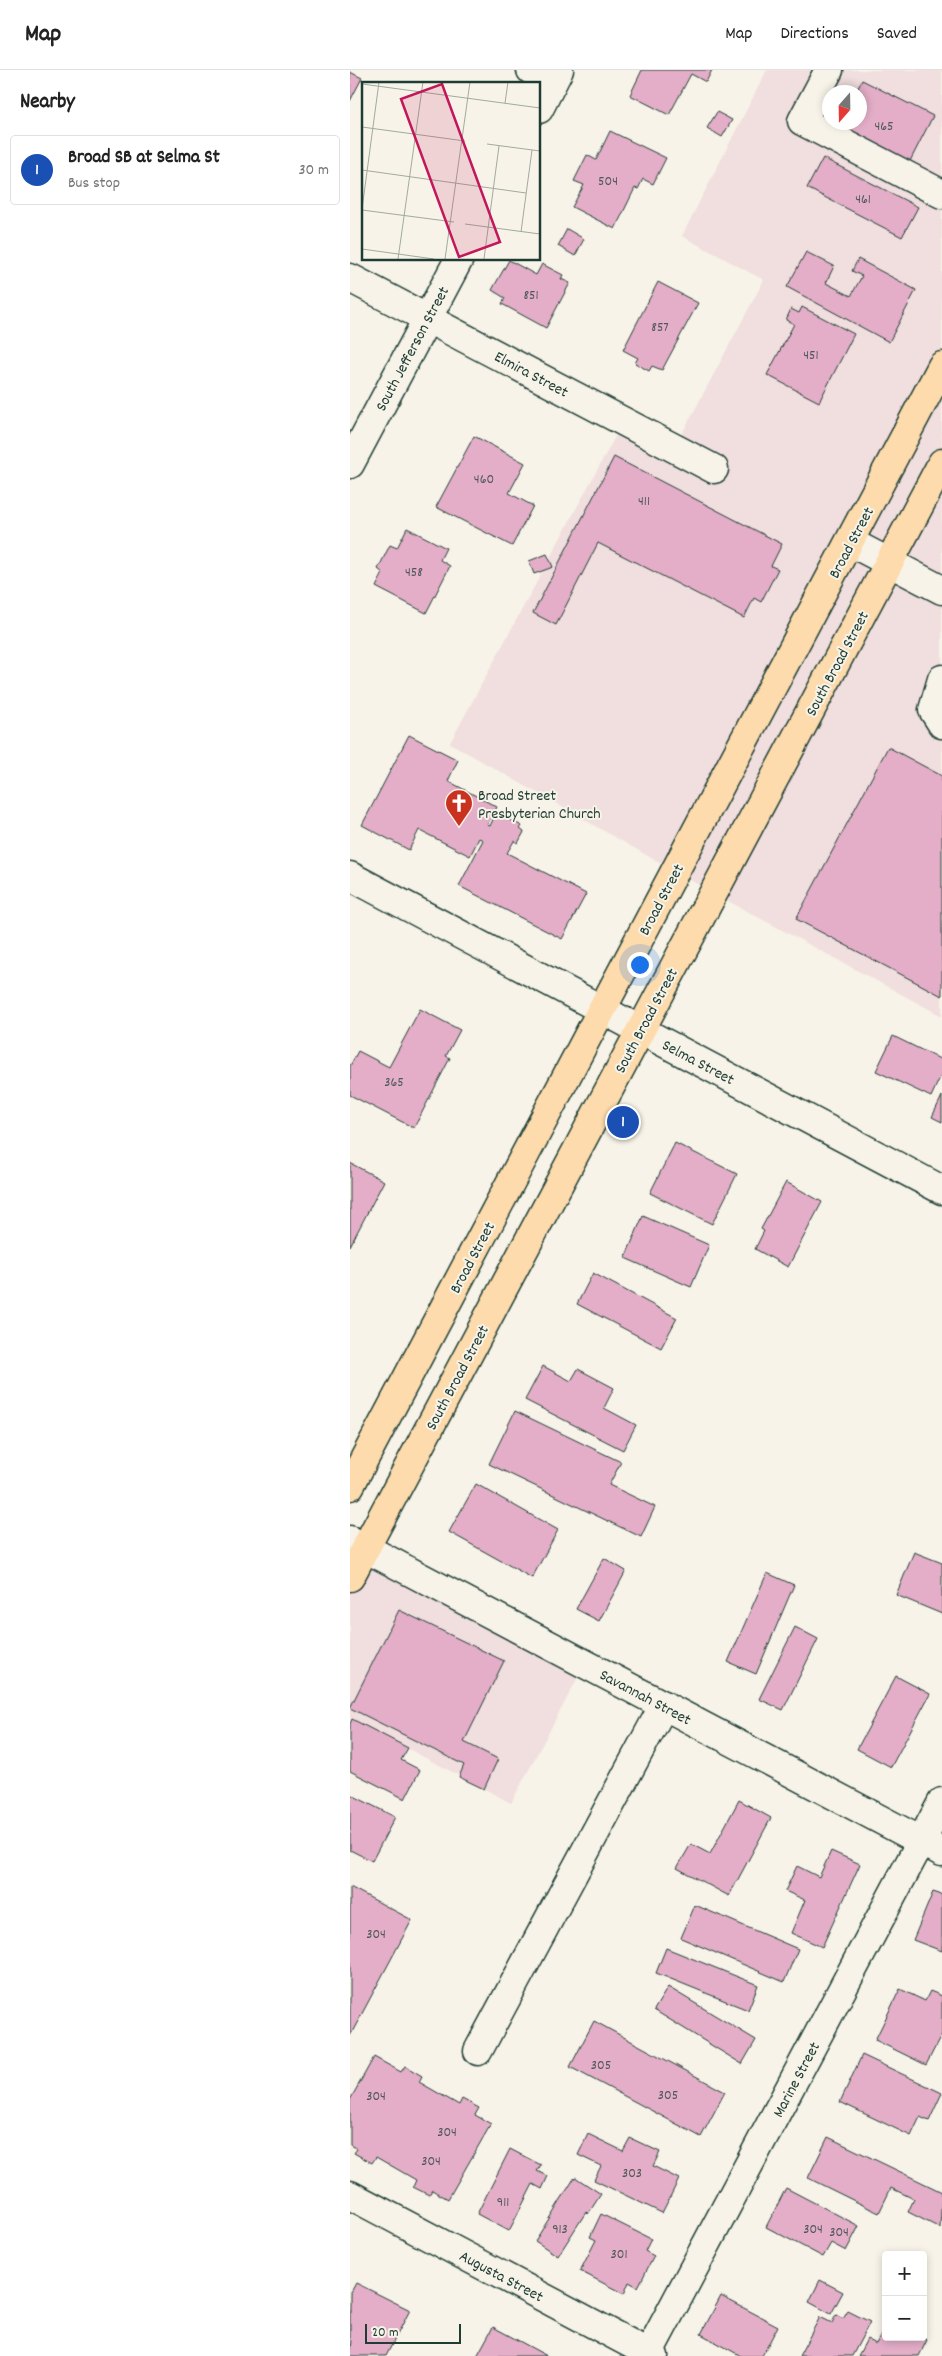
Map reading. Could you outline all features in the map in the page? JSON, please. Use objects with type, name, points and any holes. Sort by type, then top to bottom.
[{"type":"main road","name":"Broad Street","points":[[350,1486],[942,366]]},
{"type":"main road","name":"South Broad Street","points":[[350,1577],[358,1544],[640,1030],[942,463]]},
{"type":"street","points":[[829,70],[802,121],[942,194]]},
{"type":"street","points":[[540,105],[548,74]]},
{"type":"street","name":"South Jefferson Street","points":[[350,464],[458,260]]},
{"type":"street","name":"Elmira Street","points":[[350,278],[714,469]]},
{"type":"street","points":[[850,542],[942,590]]},
{"type":"street","points":[[942,679],[933,710],[942,724]]},
{"type":"street","name":"Selma Street","points":[[350,876],[942,1190]]},
{"type":"street","name":"Savannah Street","points":[[358,1544],[932,1846]]},
{"type":"street","points":[[478,2051],[664,1705]]},
{"type":"street","name":"Marine Street","points":[[650,2355],[932,1846],[942,1802]]},
{"type":"street","name":"Augusta Street","points":[[350,2195],[650,2355]]},
{"type":"shaded area","points":[[767,70],[942,70],[942,1016],[713,893],[450,743],[616,435],[667,462],[764,280],[682,236]]},
{"type":"shaded area","points":[[366,1548],[585,1664],[511,1803],[350,1718],[350,1577]]},
{"type":"building","points":[[642,70],[712,70],[706,82],[691,74],[669,115],[630,95]]},
{"type":"building","points":[[350,72],[362,78],[350,101]]},
{"type":"building","points":[[862,80],[933,116],[908,165],[841,130],[867,130],[867,85],[860,85]]},
{"type":"building","points":[[717,112],[732,120],[722,137],[707,128]]},
{"type":"building","points":[[610,131],[666,158],[653,184],[643,179],[638,189],[635,188],[615,229],[572,207],[584,185],[574,181],[587,155],[596,160]]},
{"type":"building","points":[[823,158],[918,207],[902,237],[807,188]]},
{"type":"building","points":[[567,229],[584,239],[575,256],[558,246]]},
{"type":"building","points":[[806,252],[834,266],[826,283],[851,296],[862,276],[852,271],[858,259],[916,290],[889,342],[787,287]]},
{"type":"building","points":[[509,260],[536,275],[542,264],[563,275],[561,279],[570,283],[546,328],[502,304],[505,298],[492,290]]},
{"type":"building","points":[[658,282],[698,303],[662,370],[652,366],[649,371],[635,363],[638,358],[623,350]]},
{"type":"building","points":[[802,307],[854,334],[819,402],[767,375],[794,324],[786,320],[791,309],[799,313]]},
{"type":"building","points":[[474,436],[525,463],[509,493],[533,506],[512,546],[436,507]]},
{"type":"building","points":[[614,457],[782,544],[771,566],[778,569],[761,602],[754,598],[744,618],[598,543],[556,625],[533,613]]},
{"type":"building","points":[[407,528],[446,548],[440,560],[450,566],[426,613],[376,587],[383,573],[378,569],[390,545],[397,548]]},
{"type":"building","points":[[547,554],[553,567],[534,574],[529,561]]},
{"type":"building","points":[[409,735],[458,760],[448,781],[497,807],[487,825],[490,826],[496,813],[522,826],[520,829],[524,832],[518,843],[514,841],[507,853],[586,894],[562,939],[459,886],[483,840],[479,838],[470,856],[419,830],[409,850],[362,825]]},
{"type":"building","points":[[888,747],[942,776],[942,996],[796,919]]},
{"type":"building","points":[[420,1009],[460,1030],[446,1056],[450,1058],[414,1128],[350,1095],[350,1066],[358,1051],[389,1067]]},
{"type":"building","points":[[893,1036],[942,1060],[942,1073],[931,1097],[876,1071]]},
{"type":"building","points":[[942,1096],[942,1122],[932,1117]]},
{"type":"building","points":[[675,1143],[737,1174],[712,1224],[650,1193]]},
{"type":"building","points":[[350,1163],[384,1181],[350,1246]]},
{"type":"building","points":[[786,1182],[822,1202],[788,1267],[755,1249],[764,1231],[761,1229]]},
{"type":"building","points":[[643,1216],[709,1245],[691,1287],[625,1258]]},
{"type":"building","points":[[593,1273],[677,1318],[661,1348],[577,1304]]},
{"type":"building","points":[[543,1366],[571,1381],[578,1369],[614,1388],[604,1408],[636,1425],[623,1450],[525,1400]]},
{"type":"building","points":[[515,1411],[621,1462],[609,1485],[655,1507],[641,1537],[489,1464]]},
{"type":"building","points":[[476,1484],[558,1530],[532,1578],[449,1532]]},
{"type":"building","points":[[914,1552],[942,1563],[942,1614],[896,1595]]},
{"type":"building","points":[[604,1558],[626,1571],[599,1621],[576,1609]]},
{"type":"building","points":[[767,1573],[794,1585],[756,1674],[728,1662]]},
{"type":"building","points":[[399,1610],[504,1661],[464,1742],[498,1759],[484,1789],[459,1777],[464,1765],[350,1708]]},
{"type":"building","points":[[795,1627],[818,1639],[783,1710],[759,1699]]},
{"type":"building","points":[[896,1676],[930,1694],[891,1767],[857,1749]]},
{"type":"building","points":[[352,1719],[408,1748],[401,1760],[420,1770],[405,1799],[350,1771],[350,1724]]},
{"type":"building","points":[[350,1794],[395,1817],[372,1861],[350,1850]]},
{"type":"building","points":[[739,1800],[771,1818],[729,1896],[677,1868],[691,1844],[710,1854]]},
{"type":"building","points":[[831,1851],[860,1864],[822,1947],[791,1933],[805,1900],[785,1891],[797,1866],[819,1877]]},
{"type":"building","points":[[350,1887],[412,1920],[350,2036]]},
{"type":"building","points":[[933,1892],[942,1895],[942,1951],[913,1940]]},
{"type":"building","points":[[695,1905],[798,1949],[784,1982],[681,1938]]},
{"type":"building","points":[[666,1948],[758,1985],[748,2010],[656,1973]]},
{"type":"building","points":[[668,1987],[756,2040],[742,2064],[654,2010]]},
{"type":"building","points":[[900,1989],[925,2001],[930,1991],[942,1996],[942,2034],[926,2065],[875,2040]]},
{"type":"building","points":[[594,2021],[725,2092],[701,2137],[570,2067]]},
{"type":"building","points":[[862,2055],[942,2093],[929,2121],[920,2117],[911,2136],[840,2102]]},
{"type":"building","points":[[374,2057],[401,2072],[405,2066],[422,2076],[419,2082],[459,2105],[462,2099],[479,2108],[475,2115],[491,2124],[448,2199],[432,2190],[429,2195],[413,2187],[416,2180],[376,2157],[372,2163],[354,2153],[357,2149],[350,2145],[350,2100]]},
{"type":"building","points":[[588,2134],[623,2151],[630,2138],[660,2152],[653,2166],[679,2179],[662,2213],[594,2180],[601,2166],[578,2155]]},
{"type":"building","points":[[828,2137],[942,2192],[940,2228],[908,2212],[914,2199],[891,2188],[879,2213],[808,2178]]},
{"type":"building","points":[[510,2149],[541,2165],[537,2171],[548,2176],[542,2189],[533,2184],[509,2231],[477,2214]]},
{"type":"building","points":[[575,2177],[601,2194],[588,2214],[586,2212],[558,2256],[535,2241]]},
{"type":"building","points":[[786,2188],[859,2226],[846,2251],[831,2243],[823,2257],[766,2227]]},
{"type":"building","points":[[601,2214],[651,2239],[645,2251],[654,2256],[638,2287],[629,2282],[624,2294],[580,2271],[596,2240],[590,2237]]},
{"type":"building","points":[[820,2280],[843,2292],[831,2314],[809,2302]]},
{"type":"building","points":[[356,2283],[410,2310],[386,2356],[350,2356],[352,2341],[350,2340],[350,2294]]},
{"type":"building","points":[[721,2296],[778,2326],[762,2356],[741,2356],[701,2334]]},
{"type":"building","points":[[848,2311],[870,2322],[852,2356],[799,2356],[820,2317],[832,2323],[836,2315],[843,2319]]},
{"type":"building","points":[[493,2327],[547,2356],[477,2356]]},
{"type":"building","points":[[882,2333],[882,2341],[926,2341],[919,2356],[858,2356],[867,2339],[876,2344]]},
{"type":"place","name":"Broad Street Presbyterian Church","points":[[459,827]]},
{"type":"place","name":"Broad SB at Selma St","points":[[623,1122]]}]
